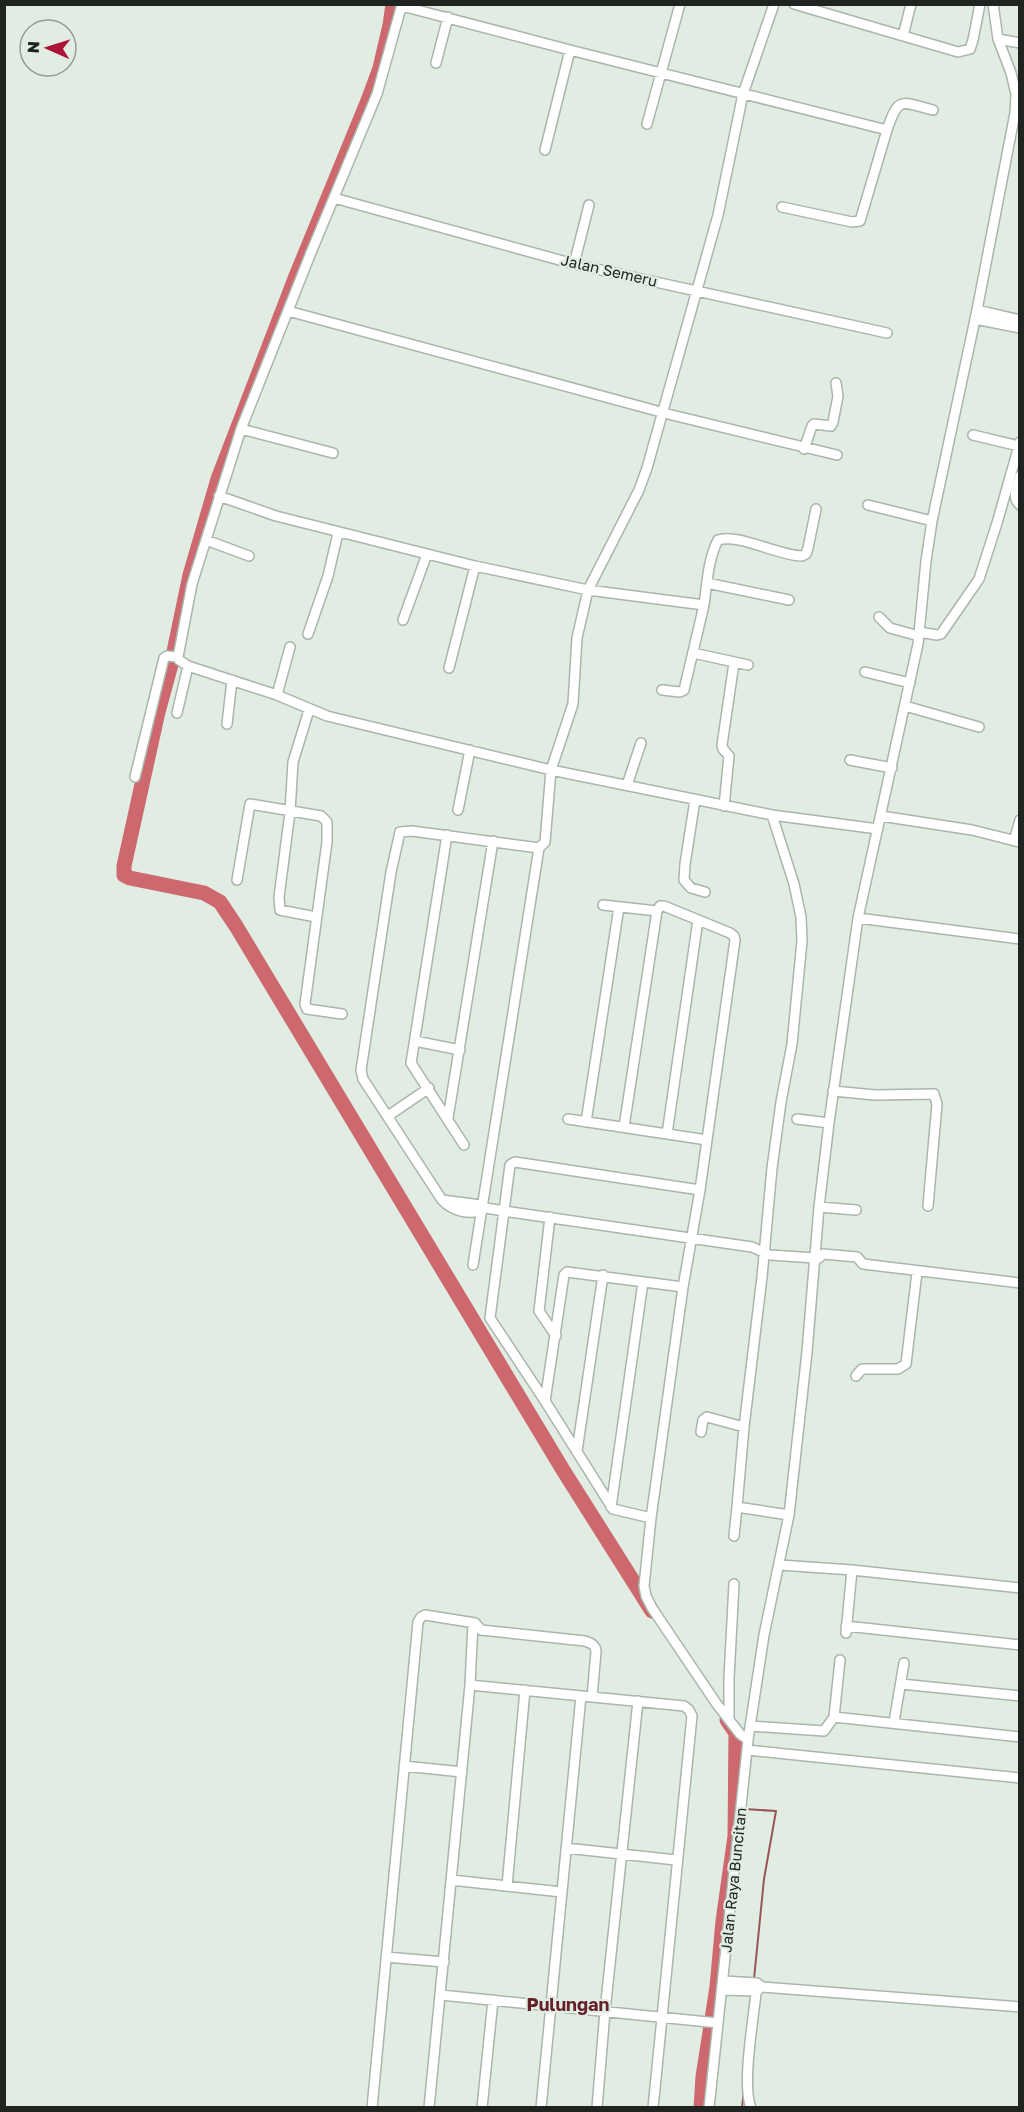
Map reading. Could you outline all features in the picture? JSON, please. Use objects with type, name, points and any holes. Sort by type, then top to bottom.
[{"type":"street","points":[[647,124],[680,4]]},
{"type":"street","points":[[651,1518],[615,1510],[611,1506],[490,1318],[490,1209],[539,848],[544,842],[556,771],[573,704],[577,638],[592,590],[639,489],[667,414],[701,292],[744,94],[774,4]]},
{"type":"street","points":[[794,4],[963,51],[970,49],[980,4]]},
{"type":"street","points":[[903,36],[911,4]]},
{"type":"street","name":"Jalan Raya Buncitan","points":[[709,2108],[710,2022],[722,1985],[745,1770],[754,1727],[764,1635],[784,1566],[815,1258],[825,1207],[829,1123],[858,918],[910,683],[919,634],[932,521],[976,315],[1015,113],[1016,93],[998,39],[993,4]]},
{"type":"street","points":[[173,656],[192,584],[241,429],[377,94],[402,5],[887,130]]},
{"type":"street","points":[[436,63],[448,17]]},
{"type":"street","points":[[998,39],[1020,43]]},
{"type":"street","points":[[545,150],[570,50]]},
{"type":"street","points":[[782,207],[852,222],[860,221],[894,109],[898,104],[904,103],[933,110]]},
{"type":"street","name":"Jalan Semeru","points":[[334,198],[574,264],[887,333]]},
{"type":"street","points":[[574,264],[589,205]]},
{"type":"street","points":[[288,311],[667,414],[837,456]]},
{"type":"street","points":[[976,315],[1000,320],[1020,328]]},
{"type":"street","points":[[1000,320],[1020,320]]},
{"type":"street","points":[[804,448],[814,424],[831,426],[837,407],[836,383]]},
{"type":"street","points":[[241,429],[333,453]]},
{"type":"street","points":[[879,617],[890,628],[919,634],[941,634],[976,584],[997,523],[1019,444],[973,435]]},
{"type":"street","points":[[1020,476],[1015,500],[1020,506]]},
{"type":"street","points":[[219,496],[276,516],[338,533],[475,566],[592,590],[704,605]]},
{"type":"street","points":[[868,505],[932,521]]},
{"type":"street","points":[[662,690],[680,692],[684,690],[704,605],[714,547],[718,540],[724,538],[797,556],[806,554],[816,509]]},
{"type":"street","points":[[309,634],[328,576],[338,533]]},
{"type":"street","points":[[206,540],[249,556]]},
{"type":"street","points":[[403,620],[427,554]]},
{"type":"street","points":[[449,668],[475,566]]},
{"type":"street","points":[[707,583],[789,600]]},
{"type":"street","points":[[277,695],[290,647]]},
{"type":"street","points":[[693,653],[748,665]]},
{"type":"street","points":[[135,777],[164,658],[173,656],[188,666],[277,695],[327,716],[556,771],[724,806],[776,816],[878,829]]},
{"type":"street","points":[[724,806],[729,756],[722,745],[734,663]]},
{"type":"street","points":[[177,713],[188,666]]},
{"type":"street","points":[[865,672],[910,683]]},
{"type":"street","points":[[227,724],[232,680]]},
{"type":"street","points":[[905,706],[979,727]]},
{"type":"street","points":[[309,710],[293,762],[290,812],[279,897],[280,910],[316,917]]},
{"type":"street","points":[[627,785],[641,743]]},
{"type":"street","points":[[458,810],[470,750]]},
{"type":"street","points":[[850,760],[892,768]]},
{"type":"street","points":[[695,800],[684,872],[686,884],[705,892]]},
{"type":"street","points":[[237,880],[250,804],[321,816],[327,822],[327,842],[305,1004],[307,1009],[342,1014]]},
{"type":"street","points":[[734,1536],[781,1102],[792,1044],[802,941],[801,916],[776,816]]},
{"type":"street","points":[[881,816],[972,830],[1017,842],[1020,820]]},
{"type":"street","points":[[539,848],[399,832],[361,1070],[363,1079],[442,1200],[752,1247],[777,1256],[819,1258],[823,1254],[856,1257],[863,1264],[1020,1283]]},
{"type":"street","points":[[447,836],[412,1065],[464,1144]]},
{"type":"street","points":[[448,1118],[493,841]]},
{"type":"street","points":[[603,905],[657,912]]},
{"type":"street","points":[[624,1127],[657,912],[660,906],[664,906],[730,933],[735,940],[651,1518],[644,1586],[646,1596],[687,1662],[750,1748],[1020,1778]]},
{"type":"street","points":[[586,1122],[620,907]]},
{"type":"street","points":[[858,918],[1020,939]]},
{"type":"street","points":[[667,1134],[698,920]]},
{"type":"street","points":[[415,1041],[460,1050]]},
{"type":"street","points":[[388,1116],[429,1089]]},
{"type":"street","points":[[833,1090],[875,1095],[934,1094],[937,1104],[928,1206]]},
{"type":"street","points":[[568,1119],[707,1140]]},
{"type":"street","points":[[796,1119],[829,1123]]},
{"type":"street","points":[[473,1265],[490,1209],[510,1166],[515,1162],[700,1190]]},
{"type":"street","points":[[825,1207],[856,1210]]},
{"type":"street","points":[[550,1217],[539,1311],[556,1336]]},
{"type":"street","points":[[545,1401],[564,1275],[567,1272],[683,1287]]},
{"type":"street","points":[[856,1376],[862,1369],[898,1369],[906,1364],[917,1272]]},
{"type":"street","points":[[577,1451],[603,1275]]},
{"type":"street","points":[[611,1506],[643,1281]]},
{"type":"street","points":[[701,1432],[703,1420],[707,1417],[744,1427]]},
{"type":"street","points":[[737,1507],[789,1515]]},
{"type":"street","points":[[784,1566],[852,1570],[1020,1588]]},
{"type":"street","points":[[852,1570],[846,1630],[1020,1645]]},
{"type":"street","points":[[729,1719],[734,1584]]},
{"type":"street","points":[[372,2108],[418,1622],[425,1615],[473,1623],[481,1630],[591,1643],[596,1649],[592,1697]]},
{"type":"street","points":[[429,2108],[470,1685],[473,1623]]},
{"type":"street","points":[[754,1727],[822,1732],[834,1717],[840,1660]]},
{"type":"street","points":[[894,1722],[904,1663]]},
{"type":"street","points":[[901,1684],[1020,1696]]},
{"type":"street","points":[[470,1685],[684,1706],[692,1716],[653,2108]]},
{"type":"street","points":[[507,1886],[525,1690]]},
{"type":"street","points":[[541,2108],[581,1696]]},
{"type":"street","points":[[597,2108],[638,1701]]},
{"type":"street","points":[[834,1717],[1020,1737]]},
{"type":"street","points":[[404,1766],[462,1772]]},
{"type":"street","points":[[566,1848],[676,1860]]},
{"type":"street","points":[[452,1880],[562,1892]]},
{"type":"street","points":[[386,1957],[444,1962]]},
{"type":"street","points":[[722,1985],[1020,2007]]},
{"type":"street","points":[[751,2108],[748,2079],[755,1987]]},
{"type":"street","points":[[441,1995],[710,2022]]},
{"type":"street","points":[[482,2108],[493,2000]]},
{"type":"waterway","points":[[393,4],[380,68],[369,98],[296,276],[218,479],[190,575],[124,866],[124,875],[204,893],[220,902],[563,1470],[652,1611]]},
{"type":"waterway","points":[[701,2108],[703,2077],[717,1987],[723,1921],[735,1836],[736,1733],[727,1720]]},
{"type":"waterway","points":[[744,1809],[776,1811],[764,1879],[754,1979]]},
{"type":"waterway","points":[[742,2108],[744,2089]]},
{"type":"district","name":"Pulungan","points":[[568,2005]]}]
